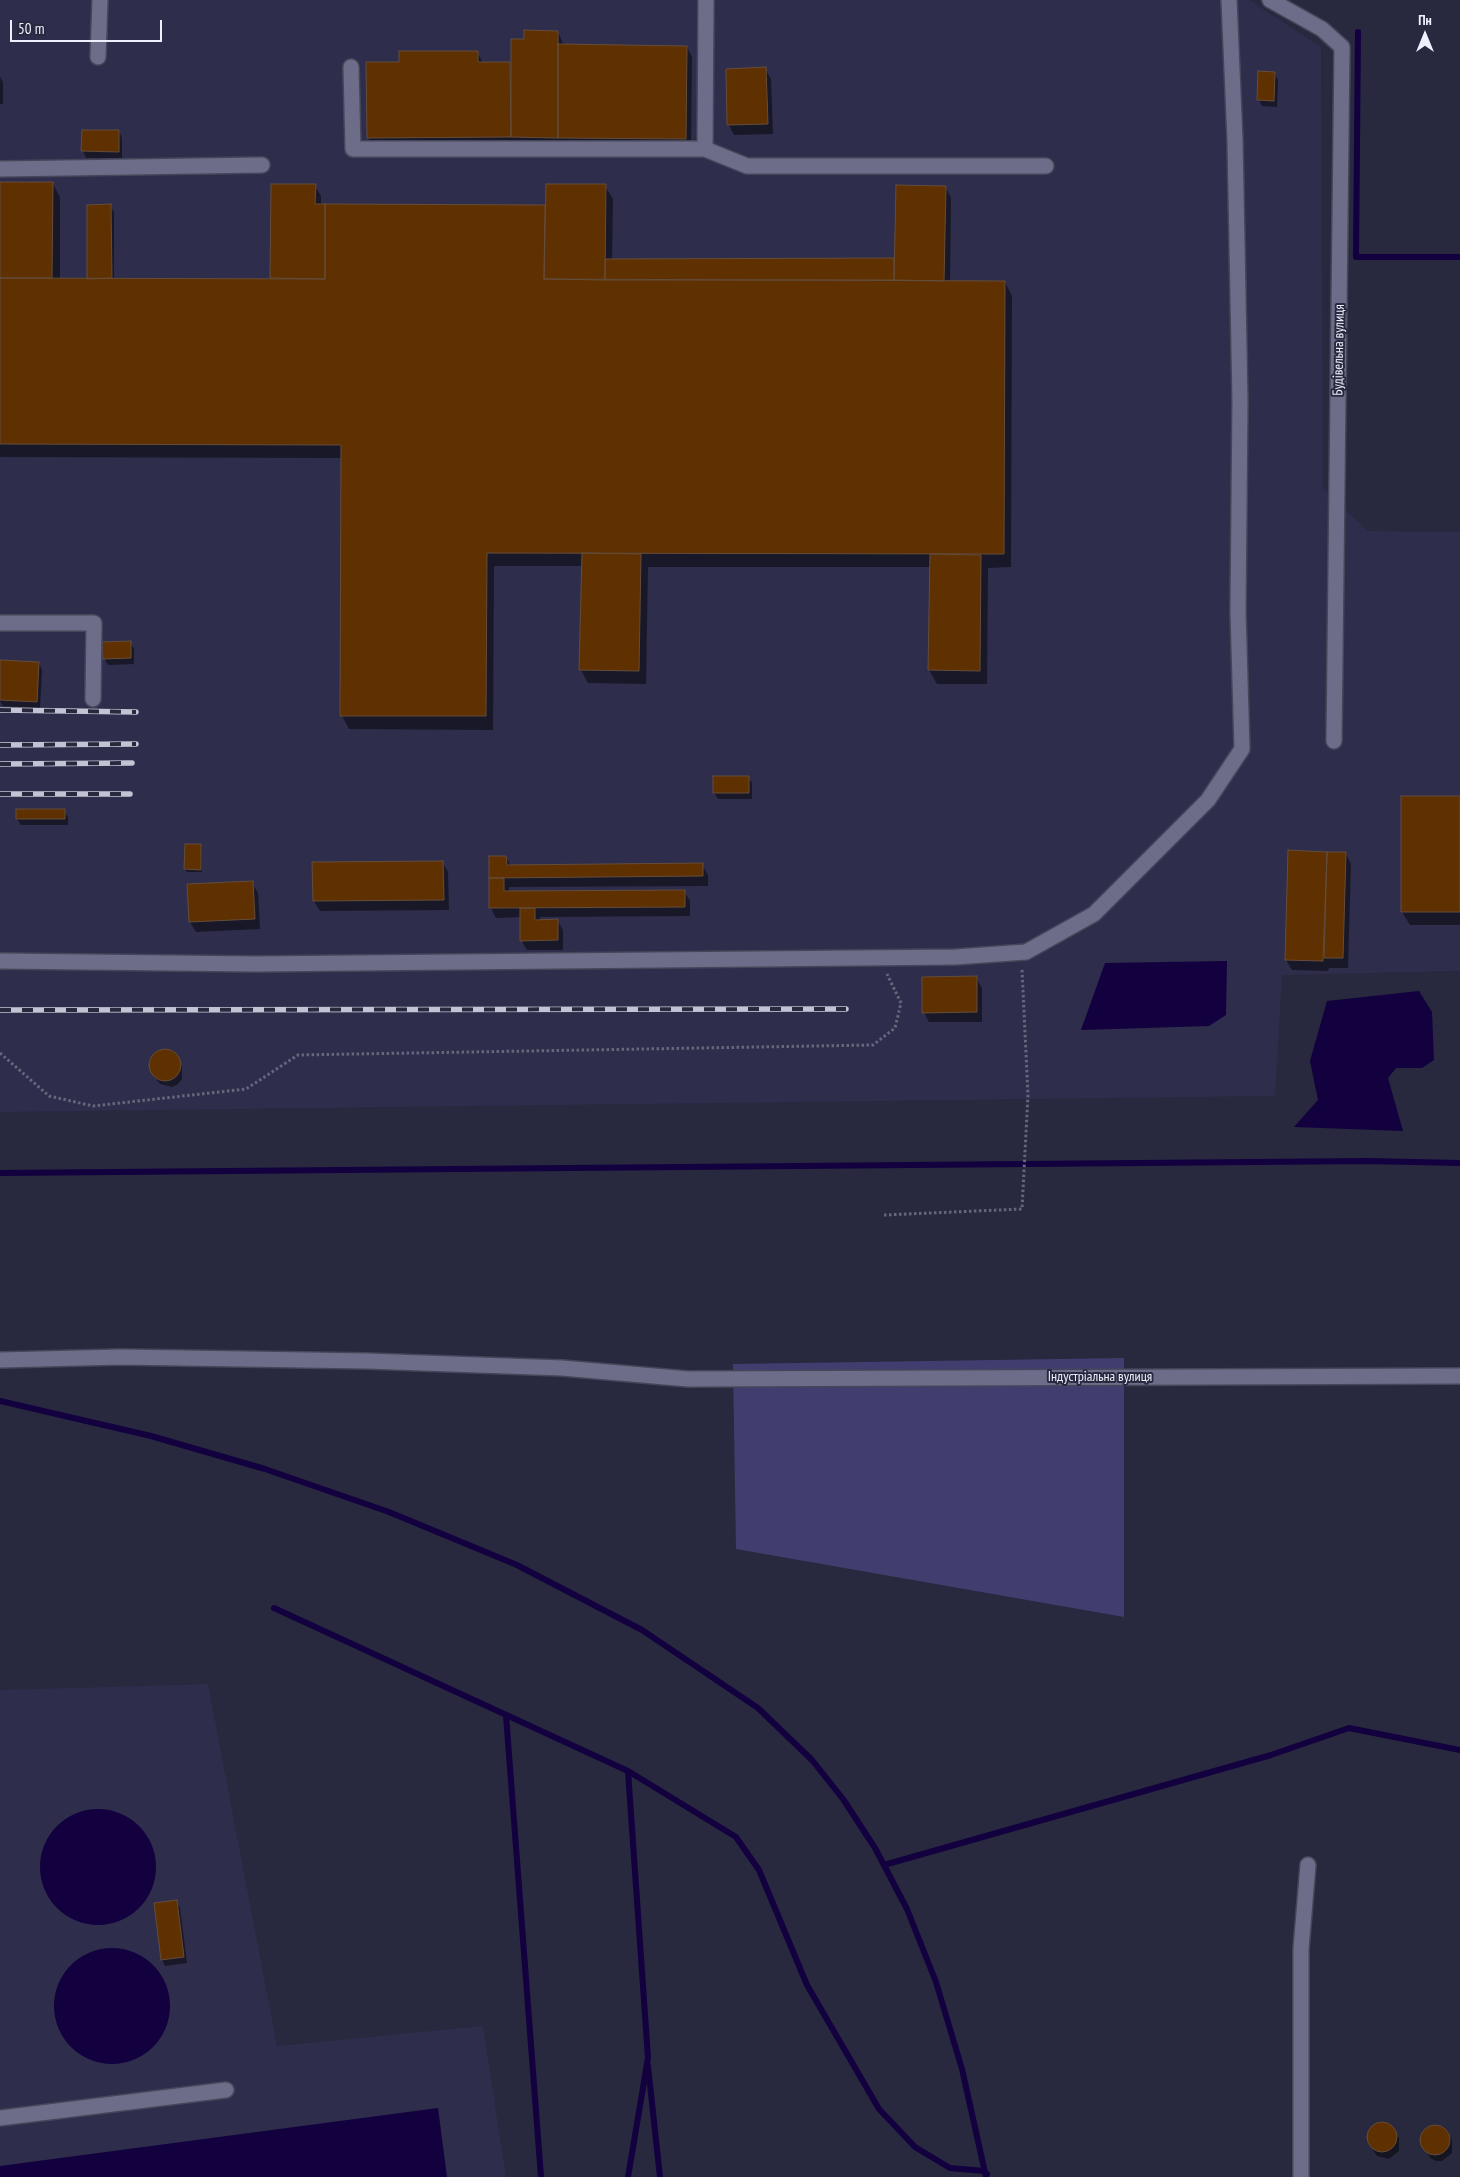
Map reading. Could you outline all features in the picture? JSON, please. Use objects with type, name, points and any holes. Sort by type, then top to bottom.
[{"type":"street","points":[[98,57],[100,0]]},
{"type":"street","points":[[705,149],[706,0]]},
{"type":"street","points":[[0,961],[256,964],[956,957],[1026,952],[1094,914],[1208,800],[1242,748],[1238,611],[1240,401],[1229,0]]},
{"type":"street","name":"Будівельна вулиця","points":[[1270,0],[1322,29],[1342,46],[1334,741]]},
{"type":"street","points":[[351,68],[353,149],[705,149],[747,166],[1046,166]]},
{"type":"street","points":[[0,169],[262,165]]},
{"type":"street","points":[[0,623],[94,623],[93,700]]},
{"type":"street","name":"Індустріальна вулиця","points":[[0,1360],[121,1356],[367,1361],[562,1368],[688,1378],[1460,1376]]},
{"type":"street","points":[[1301,2177],[1301,1948],[1308,1865]]},
{"type":"street","points":[[0,2118],[226,2090]]},
{"type":"path","points":[[884,1215],[1022,1209],[1028,1095],[1022,968],[1026,952]]},
{"type":"path","points":[[0,1053],[48,1096],[93,1106],[246,1089],[298,1055],[873,1045],[895,1028],[901,1003],[880,958]]},
{"type":"shaded area","points":[[0,0],[1249,0],[1321,47],[1323,488],[1368,531],[1460,532],[1460,971],[1282,975],[1275,1096],[0,1112]]},
{"type":"shaded area","points":[[1227,961],[1226,1015],[1209,1026],[1081,1030],[1105,963]]},
{"type":"shaded area","points":[[1419,991],[1432,1012],[1434,1060],[1422,1068],[1396,1068],[1388,1078],[1403,1131],[1294,1127],[1318,1100],[1310,1061],[1327,1001]]},
{"type":"shaded area","points":[[1124,1358],[1124,1617],[736,1549],[733,1364]]},
{"type":"shaded area","points":[[208,1684],[277,2046],[483,2026],[506,2177],[0,2177],[0,1690]]},
{"type":"shaded area","points":[[98,1809],[120,1813],[139,1826],[152,1845],[156,1867],[152,1889],[139,1908],[120,1921],[98,1925],[76,1921],[57,1908],[44,1889],[40,1867],[44,1845],[57,1826],[76,1813]]},
{"type":"shaded area","points":[[112,1948],[134,1952],[153,1965],[166,1984],[170,2006],[166,2028],[153,2047],[134,2060],[112,2064],[90,2060],[71,2047],[58,2028],[54,2006],[58,1984],[71,1965],[90,1952]]},
{"type":"shaded area","points":[[438,2108],[447,2177],[0,2177],[0,2166]]},
{"type":"building","points":[[524,30],[558,31],[558,138],[511,137],[511,39],[524,39]]},
{"type":"building","points":[[558,44],[687,46],[686,139],[558,138]]},
{"type":"building","points":[[399,51],[478,51],[478,62],[510,62],[511,137],[367,138],[366,62],[399,62]]},
{"type":"building","points":[[766,67],[768,124],[727,125],[726,69]]},
{"type":"building","points":[[1258,71],[1275,72],[1274,101],[1257,100]]},
{"type":"building","points":[[82,130],[119,130],[119,152],[81,151]]},
{"type":"building","points":[[0,182],[53,182],[52,278],[0,278]]},
{"type":"building","points":[[271,184],[316,184],[315,204],[325,204],[325,279],[270,278]]},
{"type":"building","points":[[546,184],[606,184],[605,280],[544,279]]},
{"type":"building","points":[[896,185],[946,186],[944,281],[894,280]]},
{"type":"building","points":[[111,204],[112,278],[87,279],[87,205]]},
{"type":"building","points":[[325,204],[545,205],[544,279],[1005,281],[1004,554],[487,553],[486,716],[340,716],[341,445],[0,444],[0,278],[325,279]]},
{"type":"building","points":[[894,258],[894,280],[605,280],[605,259]]},
{"type":"building","points":[[582,553],[641,554],[639,671],[579,670]]},
{"type":"building","points":[[930,554],[981,555],[980,671],[928,670]]},
{"type":"building","points":[[131,641],[131,658],[103,659],[102,642]]},
{"type":"building","points":[[0,660],[39,662],[37,702],[0,700]]},
{"type":"building","points":[[713,776],[749,776],[749,793],[713,793]]},
{"type":"building","points":[[1401,796],[1460,796],[1460,912],[1401,912]]},
{"type":"building","points":[[16,809],[65,809],[65,819],[16,819]]},
{"type":"building","points":[[185,844],[201,844],[201,870],[184,869]]},
{"type":"building","points":[[1288,850],[1327,852],[1323,961],[1285,960]]},
{"type":"building","points":[[1327,852],[1346,852],[1343,958],[1324,958]]},
{"type":"building","points":[[489,856],[506,856],[507,865],[703,863],[703,876],[489,878]]},
{"type":"building","points":[[443,861],[444,900],[313,901],[312,862]]},
{"type":"building","points":[[489,878],[504,878],[504,891],[685,890],[685,907],[489,908]]},
{"type":"building","points":[[253,881],[255,919],[189,922],[187,884]]},
{"type":"building","points":[[520,908],[535,908],[535,920],[558,919],[558,940],[520,941]]},
{"type":"building","points":[[977,976],[977,1012],[922,1013],[922,977]]},
{"type":"building","points":[[165,1049],[171,1050],[176,1054],[180,1059],[180,1071],[176,1076],[171,1080],[165,1081],[159,1080],[154,1076],[150,1071],[149,1065],[150,1059],[154,1054],[159,1050]]},
{"type":"building","points":[[177,1900],[184,1957],[161,1960],[154,1903]]},
{"type":"building","points":[[1382,2122],[1393,2126],[1397,2137],[1393,2148],[1382,2152],[1371,2148],[1367,2137],[1371,2126]]},
{"type":"building","points":[[1435,2125],[1446,2129],[1450,2140],[1446,2151],[1435,2155],[1424,2151],[1420,2140],[1424,2129]]},
{"type":"waterway","points":[[1358,32],[1356,257],[1460,257]]},
{"type":"waterway","points":[[0,1173],[1368,1161],[1460,1163]]},
{"type":"waterway","points":[[0,1401],[151,1436],[265,1469],[389,1512],[517,1565],[642,1630],[758,1708],[812,1760],[843,1799],[875,1848],[907,1909],[936,1982],[962,2069],[986,2177]]},
{"type":"waterway","points":[[274,1608],[628,1771],[648,2058],[628,2177]]},
{"type":"waterway","points":[[506,1715],[541,2177]]},
{"type":"waterway","points":[[884,1865],[1271,1755],[1349,1728],[1460,1750]]},
{"type":"waterway","points":[[628,1771],[736,1837],[759,1870],[807,1985],[879,2109],[915,2147],[950,2168],[984,2171],[987,2174]]},
{"type":"waterway","points":[[648,2066],[660,2177]]},
{"type":"railway","points":[[0,710],[136,712]]},
{"type":"railway","points":[[0,745],[136,744]]},
{"type":"railway","points":[[0,764],[132,763]]},
{"type":"railway","points":[[0,794],[130,794]]},
{"type":"railway","points":[[0,1010],[846,1009]]}]
